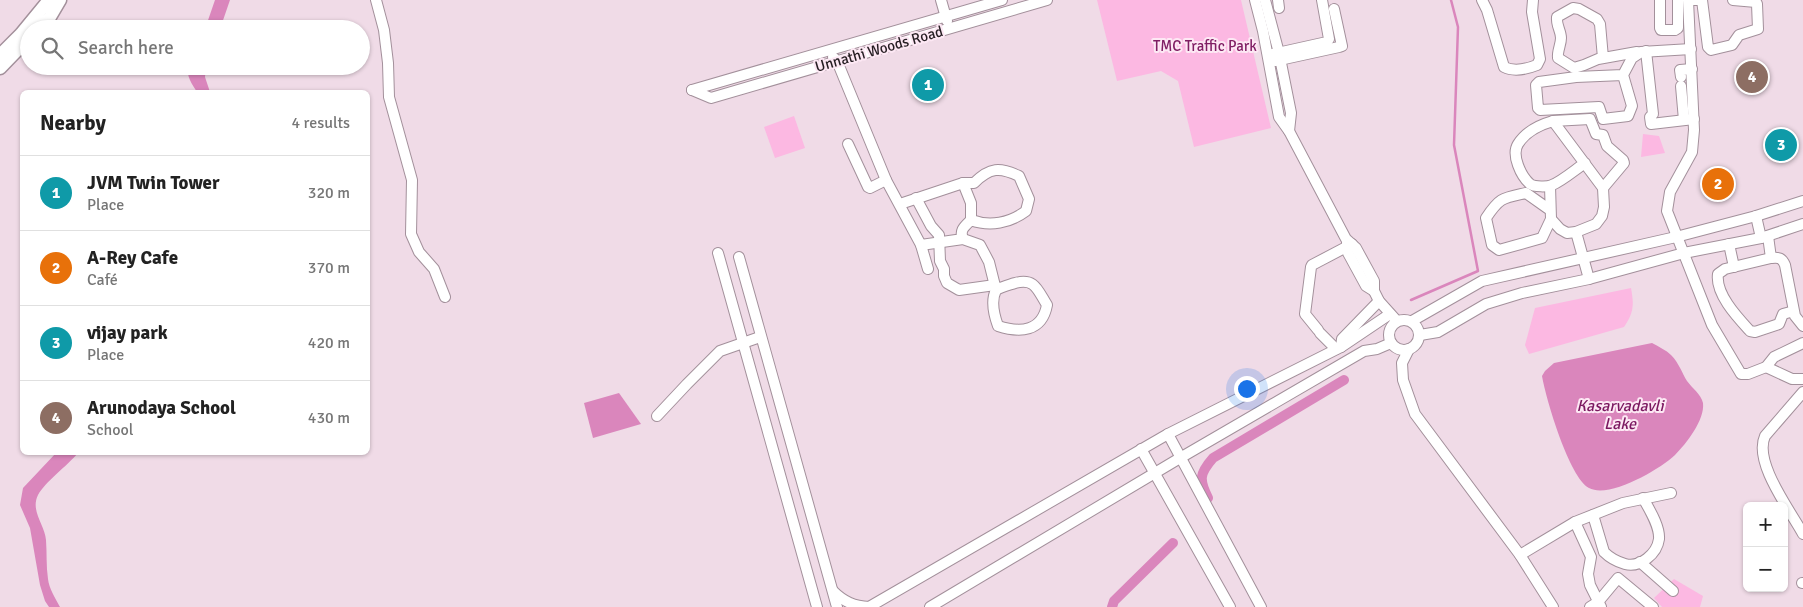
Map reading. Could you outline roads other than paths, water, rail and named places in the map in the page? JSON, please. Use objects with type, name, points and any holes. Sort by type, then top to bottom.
[{"type":"main road","points":[[37,20],[48,0]]},
{"type":"main road","points":[[44,20],[50,16],[60,0]]},
{"type":"main road","points":[[0,55],[20,38]]},
{"type":"main road","points":[[0,68],[20,47]]},
{"type":"street","points":[[376,0],[384,30],[388,63],[389,98],[412,180],[410,234],[419,252],[434,269],[445,297]]},
{"type":"street","points":[[941,0],[949,28]]},
{"type":"street","name":"Unnathi Woods Road","points":[[1002,0],[692,90],[710,98],[1047,0]]},
{"type":"street","points":[[1255,0],[1279,117],[1289,130],[1348,244],[1356,248],[1374,281],[1377,296],[1394,317],[1412,321],[1418,328],[1420,335],[1418,343],[1409,349],[1402,363],[1403,380],[1415,414],[1520,555],[1553,607]]},
{"type":"street","points":[[1264,0],[1279,56],[1291,113],[1289,130]]},
{"type":"street","points":[[1279,56],[1297,48],[1327,42],[1329,39],[1322,0]]},
{"type":"street","points":[[1482,0],[1487,10],[1504,67],[1509,70],[1526,69],[1537,65],[1540,59],[1532,12],[1533,0]]},
{"type":"street","points":[[1660,0],[1660,30],[1676,29],[1683,23],[1688,0],[1701,0],[1708,48],[1711,50],[1732,46],[1739,36],[1758,29],[1756,2],[1733,0]]},
{"type":"street","points":[[1681,0],[1683,23],[1691,49],[1692,69],[1689,119]]},
{"type":"street","points":[[1603,58],[1600,24],[1597,19],[1579,8],[1573,8],[1557,18],[1556,23],[1561,36],[1557,53],[1558,58],[1574,68],[1603,58],[1644,52],[1691,49]]},
{"type":"street","points":[[1268,59],[1342,46],[1334,9]]},
{"type":"street","points":[[828,51],[837,61],[886,180],[921,245],[928,269]]},
{"type":"street","points":[[1623,75],[1576,77],[1540,82],[1536,85],[1538,108],[1540,110],[1599,107],[1602,119],[1628,116],[1632,106],[1623,75],[1632,58],[1644,52]]},
{"type":"street","points":[[1644,52],[1652,114],[1650,117],[1651,124],[1689,119]]},
{"type":"street","points":[[1692,69],[1680,74],[1689,119],[1694,130],[1692,152],[1670,192],[1666,211],[1676,237],[1712,325],[1737,371],[1741,374],[1748,374],[1766,367],[1774,358],[1803,343]]},
{"type":"street","points":[[1553,121],[1603,188],[1604,207],[1602,216],[1596,224],[1576,232],[1567,233],[1560,229],[1528,188],[1518,167],[1516,150],[1518,144],[1538,126],[1553,121],[1590,119],[1596,134],[1602,135],[1607,146],[1624,163],[1603,188]]},
{"type":"street","points":[[848,144],[868,187],[870,188],[886,180]]},
{"type":"street","points":[[1550,186],[1550,215],[1542,238],[1498,250],[1495,248],[1492,245],[1486,218],[1495,204],[1503,198],[1534,186],[1550,186],[1585,163]]},
{"type":"street","points":[[900,204],[963,183],[974,183],[984,173],[996,170],[1006,170],[1019,176],[1029,199],[1026,211],[1012,220],[998,223],[980,223],[971,220]]},
{"type":"street","points":[[963,183],[971,203],[971,220],[962,229],[961,235],[963,239]]},
{"type":"street","points":[[916,198],[938,235],[940,242],[940,261],[946,273],[944,276],[947,283],[959,290],[996,287],[1025,280],[1032,283],[1047,305],[1045,316],[1034,326],[1019,331],[998,326],[993,298],[996,287],[989,262],[980,245],[963,239],[940,242],[921,245]]},
{"type":"street","points":[[1412,321],[1482,281],[1676,237],[1756,216],[1803,201]]},
{"type":"street","points":[[1756,216],[1772,258]]},
{"type":"street","points":[[1420,335],[1438,332],[1494,301],[1589,279],[1684,253],[1764,237],[1803,224]]},
{"type":"street","points":[[1576,232],[1589,279]]},
{"type":"street","points":[[1338,348],[1319,331],[1305,314],[1312,265],[1348,244]]},
{"type":"street","points":[[1729,244],[1734,267]]},
{"type":"street","points":[[718,253],[817,607]]},
{"type":"street","points":[[739,257],[837,607]]},
{"type":"street","points":[[1794,311],[1784,314],[1779,324],[1755,332],[1750,331],[1731,310],[1723,296],[1717,279],[1718,274],[1721,271],[1734,267],[1772,258],[1782,260],[1785,265],[1795,316],[1803,326]]},
{"type":"street","points":[[1338,348],[1342,339],[1377,296]]},
{"type":"street","points":[[832,590],[848,604],[869,607],[1168,434],[1338,348],[1394,317]]},
{"type":"street","points":[[1394,317],[1390,328],[1389,338],[1391,343],[1399,349],[1409,349]]},
{"type":"street","points":[[1358,336],[1364,351]]},
{"type":"street","points":[[658,416],[720,351],[760,337]]},
{"type":"street","points":[[930,607],[1154,473],[1364,351],[1377,349],[1391,343]]},
{"type":"street","points":[[1766,367],[1792,379],[1803,379]]},
{"type":"street","points":[[1803,392],[1762,442],[1762,457],[1777,490],[1803,534]]},
{"type":"street","points":[[1168,434],[1261,607]]},
{"type":"street","points":[[1141,449],[1230,607]]},
{"type":"street","points":[[1520,555],[1575,522],[1623,503],[1671,493]]},
{"type":"street","points":[[1593,515],[1604,552],[1608,556],[1625,564],[1640,562],[1648,559],[1652,554],[1659,538],[1653,515],[1644,498]]},
{"type":"street","points":[[1575,522],[1591,558],[1588,574],[1596,605]]},
{"type":"street","points":[[1640,562],[1673,591]]},
{"type":"street","points":[[1596,605],[1618,578],[1653,607]]},
{"type":"water","points":[[215,0],[230,0],[223,20],[208,20]]},
{"type":"water","points":[[189,75],[205,75],[209,90],[196,90]]},
{"type":"water","name":"Kasarvadavli Lake","points":[[1652,343],[1674,358],[1687,381],[1700,397],[1703,403],[1703,410],[1698,424],[1675,455],[1658,468],[1634,481],[1609,490],[1589,488],[1581,481],[1566,454],[1553,419],[1542,376],[1554,363]]},
{"type":"water","points":[[619,393],[641,424],[593,438],[584,403]]},
{"type":"water","points":[[54,455],[76,455],[41,490],[36,501],[37,512],[46,540],[49,582],[52,593],[60,607],[49,607],[40,585],[30,528],[20,505],[23,488]]},
{"type":"waterway","points":[[1411,300],[1478,271],[1454,145],[1458,27],[1451,0]]},
{"type":"waterway","points":[[1208,498],[1203,486],[1202,477],[1205,468],[1213,458],[1344,380]]},
{"type":"waterway","points":[[1112,607],[1114,601],[1173,543]]},
{"type":"place","name":"Arunodaya School","points":[[1752,77]]},
{"type":"place","name":"JVM Twin Tower","points":[[928,85]]},
{"type":"place","name":"vijay park","points":[[1781,145]]},
{"type":"place","name":"A-Rey Cafe","points":[[1718,184]]},
{"type":"park label","name":"TMC Traffic Park","points":[[1205,46]]}]
